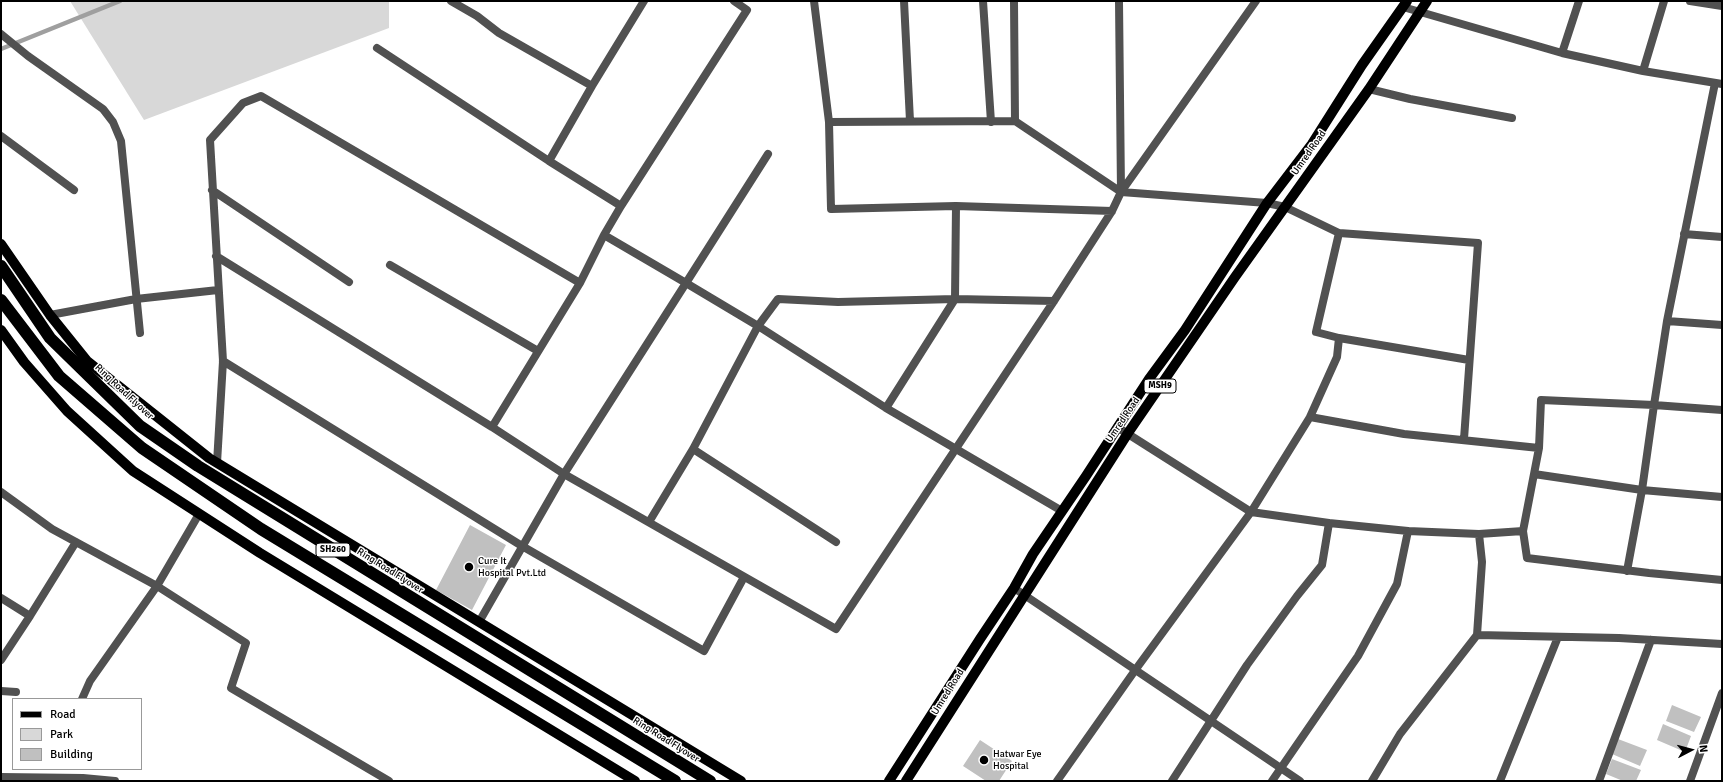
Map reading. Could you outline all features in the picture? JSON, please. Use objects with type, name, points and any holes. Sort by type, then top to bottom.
[{"type":"highway","name":"Ring Road Flyover","points":[[1,266],[50,338],[140,426],[205,470],[710,781]]},
{"type":"highway","name":"SH260","points":[[1,300],[59,376],[142,448],[261,529],[675,781]]},
{"type":"main road","name":"Umred Road","points":[[906,781],[1128,433],[1369,89],[1427,1]]},
{"type":"main road","points":[[889,781],[1014,588],[1033,554],[1118,428],[1149,379],[1185,330],[1267,203],[1312,144],[1362,65],[1405,4]]},
{"type":"main road","points":[[1,244],[50,315],[87,360],[217,463],[741,781]]},
{"type":"main road","points":[[1,330],[5,340],[67,411],[133,471],[260,553],[635,781]]},
{"type":"main road","points":[[928,720],[939,728]]},
{"type":"street","points":[[451,1],[477,16],[499,33],[592,86]]},
{"type":"street","points":[[549,161],[592,86],[644,1]]},
{"type":"street","points":[[492,427],[580,283],[604,235],[621,206],[746,10],[734,1]]},
{"type":"street","points":[[814,1],[829,122],[831,209],[956,206],[1112,211]]},
{"type":"street","points":[[904,1],[910,122]]},
{"type":"street","points":[[983,1],[991,122]]},
{"type":"street","points":[[1014,1],[1015,121]]},
{"type":"street","points":[[1119,1],[1121,192]]},
{"type":"street","points":[[216,256],[492,427],[564,474],[836,629],[1054,301],[1112,211],[1121,192],[1256,1]]},
{"type":"street","points":[[1562,53],[1579,1]]},
{"type":"street","points":[[1643,71],[1664,1]]},
{"type":"street","points":[[1690,1],[1722,6]]},
{"type":"street","points":[[1405,4],[1420,12],[1562,53],[1643,71],[1719,83],[1684,234],[1667,321],[1642,490],[1627,571]]},
{"type":"street","points":[[1,34],[28,56],[103,109],[113,122],[121,141],[140,333]]},
{"type":"street","points":[[377,48],[549,161],[621,206]]},
{"type":"street","points":[[1369,89],[1410,99],[1512,118]]},
{"type":"street","points":[[217,463],[223,360],[210,140],[243,103],[261,96],[580,283]]},
{"type":"street","points":[[829,122],[1015,121],[1121,192],[1267,203],[1285,207],[1339,233],[1478,244],[1464,439]]},
{"type":"street","points":[[1,136],[74,190]]},
{"type":"street","points":[[478,622],[564,474],[768,154]]},
{"type":"street","points":[[212,190],[349,282]]},
{"type":"street","points":[[886,408],[955,299],[956,206]]},
{"type":"street","points":[[1339,233],[1316,332],[1338,338],[1469,360]]},
{"type":"street","points":[[1684,234],[1722,237]]},
{"type":"street","points":[[604,235],[758,326],[886,408],[1062,511]]},
{"type":"street","points":[[390,265],[538,351]]},
{"type":"street","points":[[50,315],[136,299],[218,290]]},
{"type":"street","points":[[649,522],[693,449],[758,326],[778,299],[838,302],[955,299],[1054,301]]},
{"type":"street","points":[[1667,321],[1722,325]]},
{"type":"street","points":[[1057,781],[1136,669],[1251,512],[1310,418],[1337,357],[1338,338]]},
{"type":"street","points":[[223,360],[522,546],[704,651],[744,576]]},
{"type":"street","points":[[1722,410],[1654,405],[1541,400],[1539,448],[1522,531],[1527,558],[1627,571],[1722,580]]},
{"type":"street","points":[[1310,418],[1404,434],[1464,439],[1539,448]]},
{"type":"street","points":[[1118,428],[1251,512],[1329,523],[1408,531],[1479,534],[1522,531]]},
{"type":"street","points":[[693,449],[836,542]]},
{"type":"street","points":[[1534,474],[1642,490],[1722,497]]},
{"type":"street","points":[[1,492],[52,529],[157,586],[246,643],[231,688],[389,781]]},
{"type":"street","points":[[82,698],[90,681],[157,586],[199,514]]},
{"type":"street","points":[[1172,781],[1246,665],[1322,565],[1329,523]]},
{"type":"street","points":[[1272,781],[1282,769],[1358,656],[1397,584],[1408,531]]},
{"type":"street","points":[[1372,781],[1400,734],[1477,635],[1482,562],[1479,534]]},
{"type":"street","points":[[1,660],[76,542]]},
{"type":"street","points":[[1014,588],[1300,781]]},
{"type":"street","points":[[1,598],[30,616]]},
{"type":"street","points":[[1477,635],[1651,640],[1722,644]]},
{"type":"street","points":[[1500,781],[1558,637]]},
{"type":"street","points":[[1599,781],[1651,640]]},
{"type":"street","points":[[1,691],[16,692]]},
{"type":"street","points":[[1690,781],[1722,693]]},
{"type":"street","points":[[82,770],[83,780]]},
{"type":"street","points":[[1,777],[115,781]]},
{"type":"green space","points":[[70,1],[389,1],[389,28],[144,120]]},
{"type":"building","points":[[470,525],[506,545],[472,610],[436,590]]},
{"type":"building","points":[[1672,705],[1701,717],[1694,732],[1666,721]]},
{"type":"building","points":[[1663,724],[1691,736],[1685,752],[1657,740]]},
{"type":"building","points":[[1618,739],[1647,750],[1640,766],[1612,754]]},
{"type":"building","points":[[980,740],[1012,761],[999,781],[986,781],[963,766]]},
{"type":"building","points":[[1612,759],[1641,770],[1636,781],[1623,781],[1606,774]]},
{"type":"waterway","points":[[1,49],[120,1]]},
{"type":"place","name":"Cure It Hospital Pvt.Ltd","points":[[469,567]]},
{"type":"place","name":"Hatwar Eye Hospital","points":[[984,760]]}]
